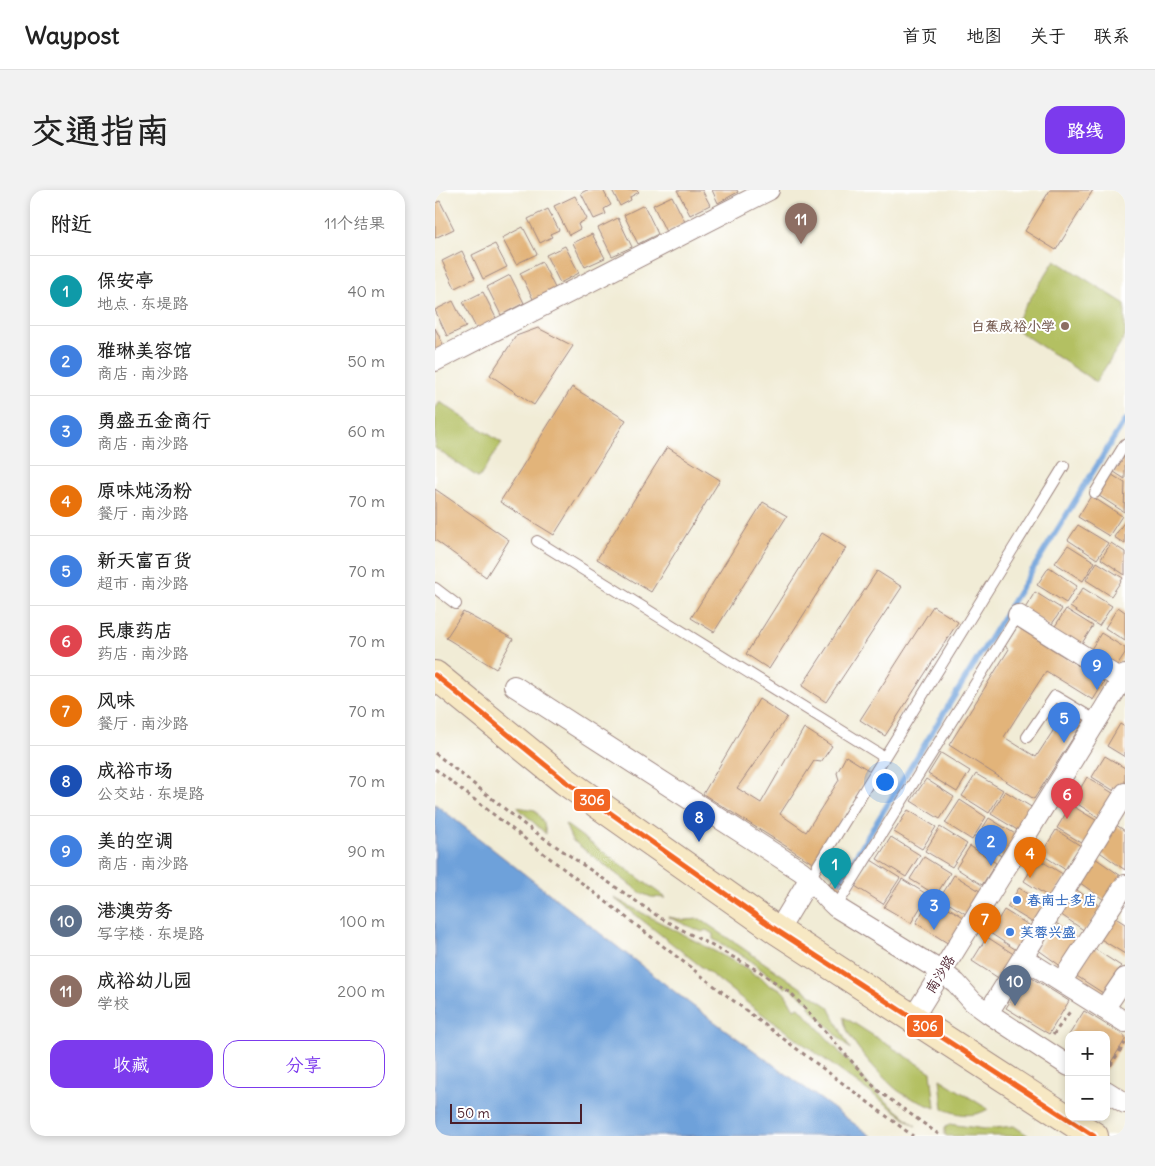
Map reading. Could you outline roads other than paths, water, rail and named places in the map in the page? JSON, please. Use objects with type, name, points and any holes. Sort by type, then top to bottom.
[{"type":"main road","points":[[435,675],[565,781],[778,931],[1094,1136]]},
{"type":"street","points":[[435,361],[769,190]]},
{"type":"street","points":[[1018,615],[1124,679]]},
{"type":"street","name":"南沙路","points":[[913,1018],[1124,679]]},
{"type":"street","points":[[514,686],[810,878],[836,907],[942,972],[956,983],[973,1002],[1065,1063]]},
{"type":"street","points":[[988,1013],[1023,958],[1118,819],[1125,793]]},
{"type":"street","points":[[778,931],[810,878]]},
{"type":"street","points":[[1061,982],[1125,885]]},
{"type":"street","points":[[1023,958],[1125,1022]]},
{"type":"street","points":[[1104,1009],[1125,978]]},
{"type":"street","points":[[1110,1094],[1125,1103]]},
{"type":"lane","points":[[1095,493],[1125,444]]},
{"type":"lane","points":[[810,878],[1064,466]]},
{"type":"lane","points":[[537,541],[885,757]]},
{"type":"lane","points":[[435,588],[456,604]]},
{"type":"lane","points":[[836,907],[1018,615]]},
{"type":"lane","points":[[1027,737],[1055,696],[1097,721]]},
{"type":"water","points":[[435,804],[693,1006],[871,1136],[435,1136]]},
{"type":"waterway","points":[[839,883],[1125,420]]},
{"type":"place","name":"成裕幼儿园","points":[[801,244]]},
{"type":"place","name":"白蕉成裕小学","points":[[1065,326]]},
{"type":"place","name":"美的空调","points":[[1097,690]]},
{"type":"place","name":"新天富百货","points":[[1064,743]]},
{"type":"place","name":"民康药店","points":[[1067,819]]},
{"type":"place","name":"成裕市场","points":[[699,842]]},
{"type":"place","name":"雅琳美容馆","points":[[991,866]]},
{"type":"place","name":"原味炖汤粉","points":[[1030,878]]},
{"type":"place","name":"保安亭","points":[[835,889]]},
{"type":"place","name":"春南士多店","points":[[1017,900]]},
{"type":"place","name":"勇盛五金商行","points":[[934,930]]},
{"type":"place","name":"芙蓉兴盛","points":[[1010,932]]},
{"type":"place","name":"风味","points":[[985,944]]},
{"type":"place","name":"港澳劳务","points":[[1015,1006]]}]
